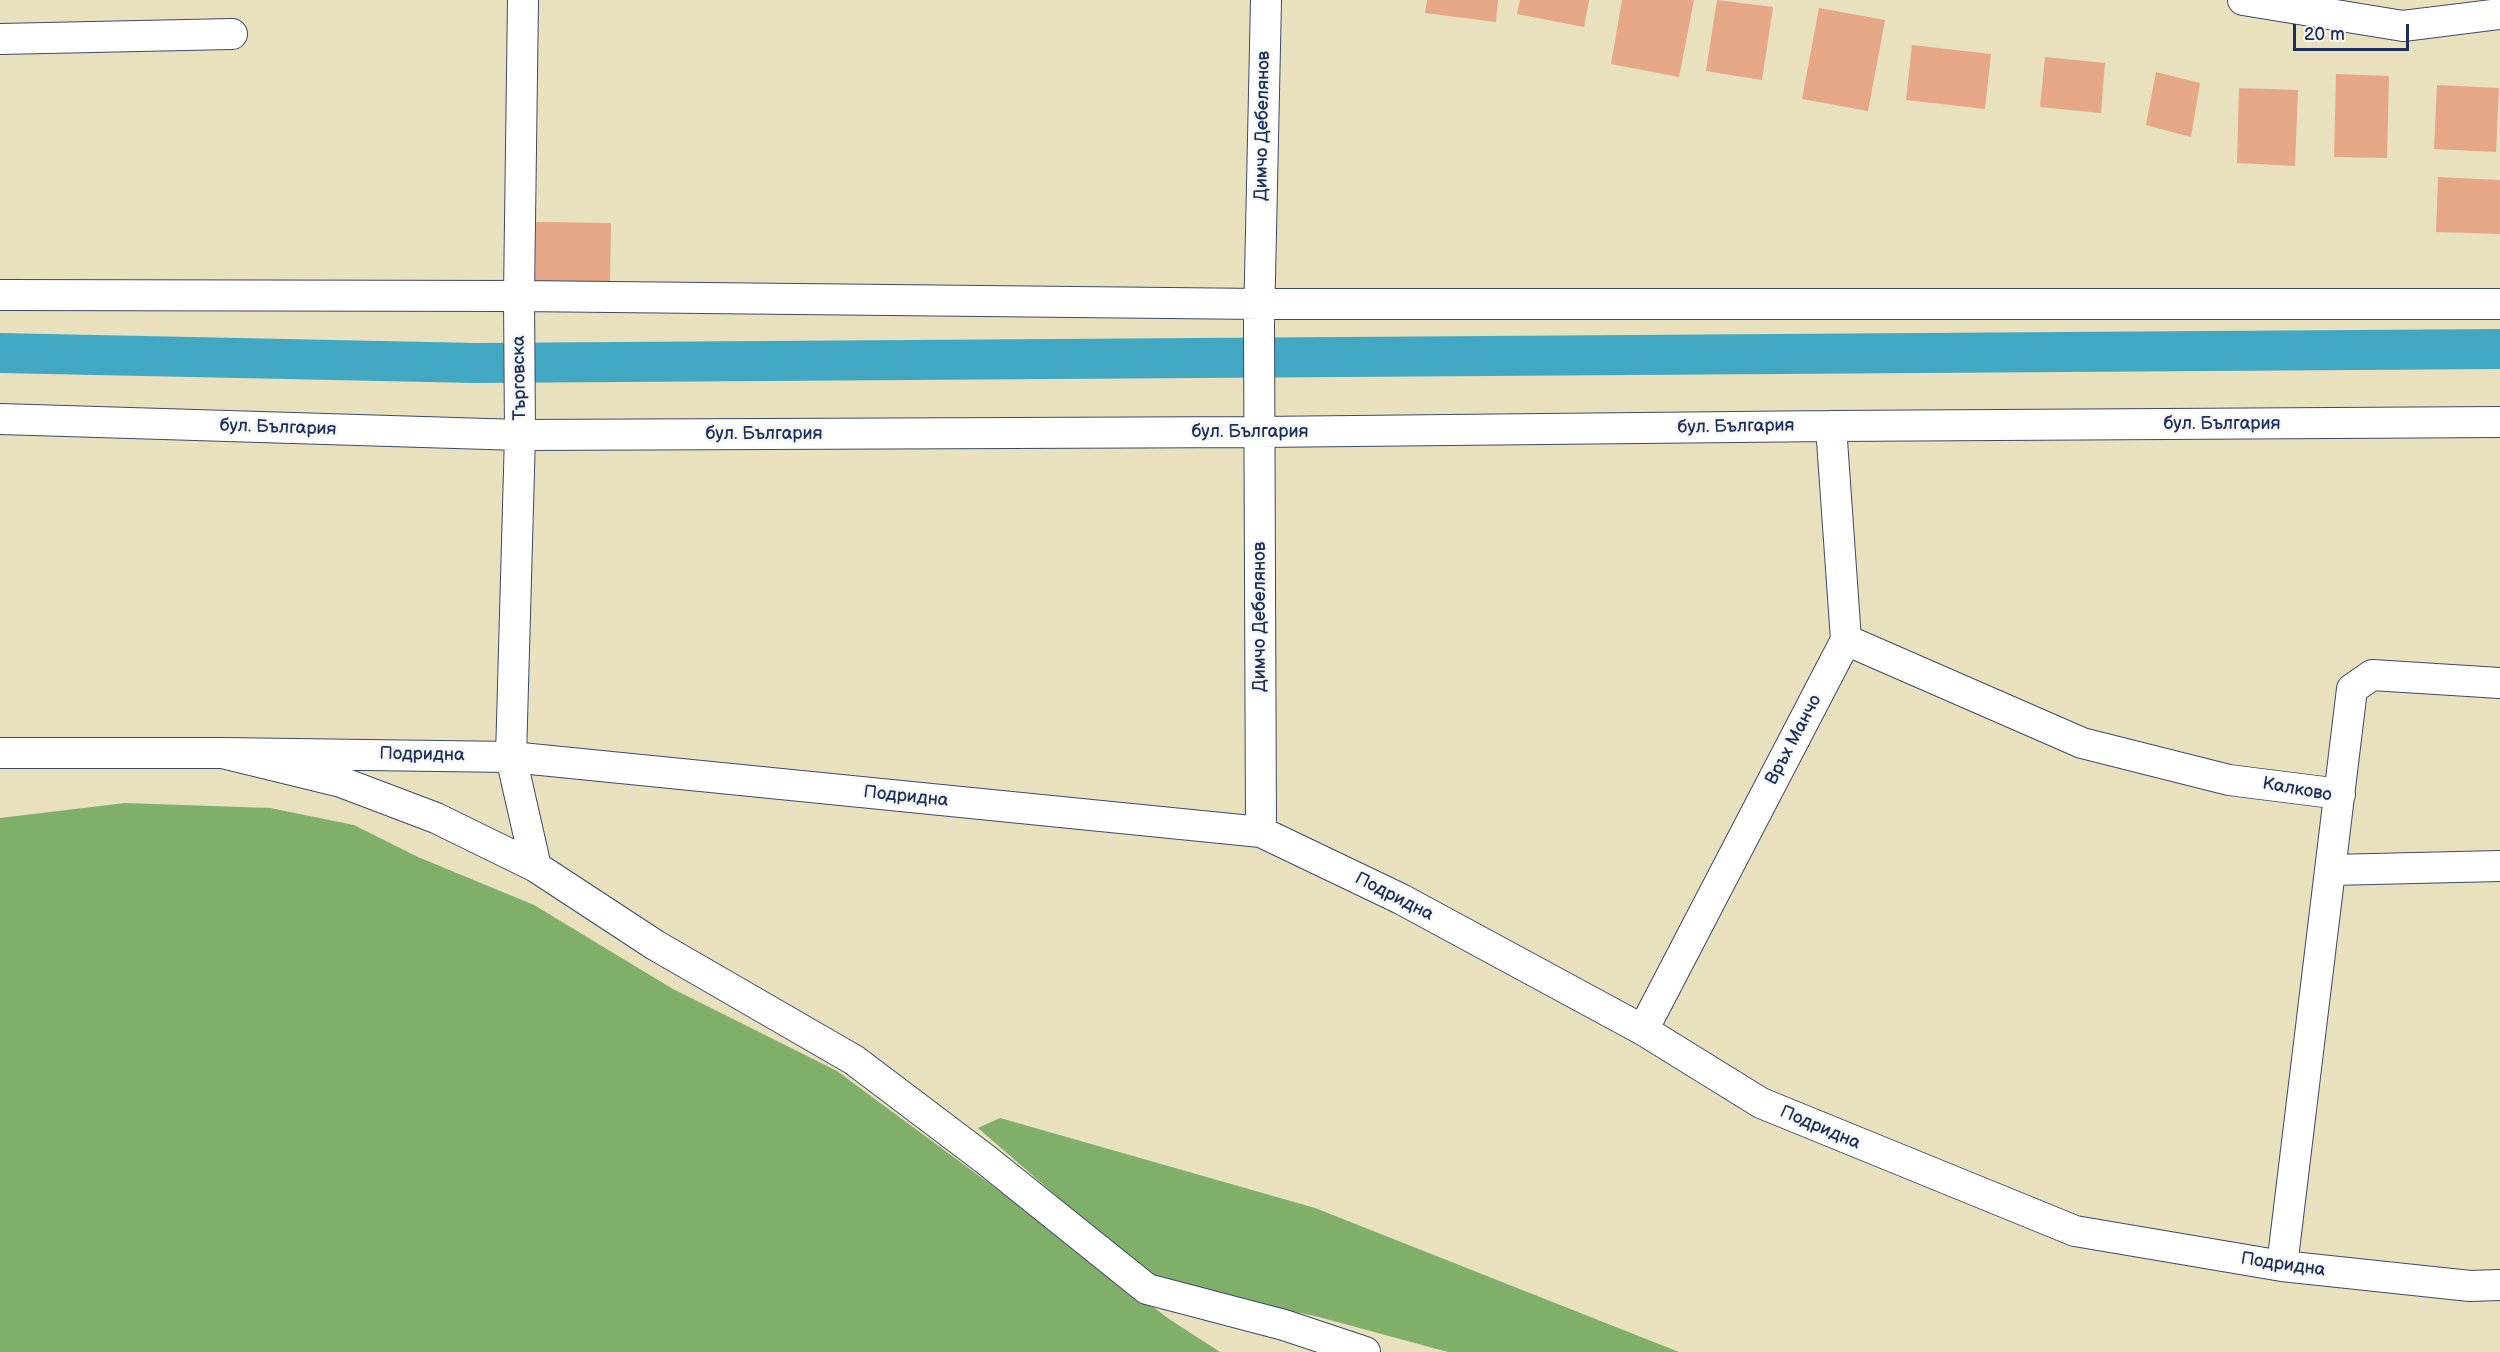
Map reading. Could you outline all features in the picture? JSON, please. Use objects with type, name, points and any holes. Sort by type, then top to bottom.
[{"type":"street","name":"Търговска","points":[[523,0],[519,309],[520,435],[511,757],[536,867]]},
{"type":"street","name":"Димчо Дебелянов","points":[[1261,832],[1259,314],[1266,0]]},
{"type":"street","points":[[2243,0],[2403,26],[2500,14]]},
{"type":"street","points":[[0,39],[232,34]]},
{"type":"street","points":[[0,295],[519,309],[1259,314],[2500,304]]},
{"type":"street","name":"бул. България","points":[[0,419],[520,435],[1259,432],[2500,422]]},
{"type":"street","points":[[1831,426],[1846,640]]},
{"type":"street","name":"Калково","points":[[1846,640],[2082,743],[2229,780],[2340,794],[2282,1266]]},
{"type":"street","name":"Връх Манчо","points":[[1643,1030],[1846,640]]},
{"type":"street","points":[[2340,794],[2352,689],[2372,675],[2500,683]]},
{"type":"street","points":[[0,753],[222,753],[341,782],[436,818],[536,867],[655,945],[854,1060],[985,1159],[1147,1289],[1284,1326],[1365,1352]]},
{"type":"street","name":"Подридна","points":[[222,753],[511,757],[1261,832],[1401,899],[1643,1030],[1761,1103],[2075,1232],[2282,1266],[2470,1286],[2500,1285]]},
{"type":"street","points":[[2331,870],[2500,866]]},
{"type":"green space","points":[[125,803],[270,808],[354,825],[418,857],[534,905],[673,989],[837,1071],[1169,1319],[1220,1352],[0,1352],[0,818]]},
{"type":"green space","points":[[1000,1118],[1315,1208],[1679,1352],[1448,1352],[1315,1316],[1160,1286],[978,1128]]},
{"type":"building","points":[[1427,0],[1498,0],[1496,22],[1425,13]]},
{"type":"building","points":[[1520,0],[1589,0],[1584,27],[1517,14]]},
{"type":"building","points":[[1622,0],[1694,0],[1679,77],[1611,64]]},
{"type":"building","points":[[1717,0],[1773,7],[1762,80],[1706,71]]},
{"type":"building","points":[[1819,8],[1885,20],[1868,111],[1802,99]]},
{"type":"building","points":[[1912,45],[1991,54],[1985,109],[1906,100]]},
{"type":"building","points":[[2045,57],[2105,63],[2101,113],[2040,107]]},
{"type":"building","points":[[2156,72],[2200,83],[2191,137],[2146,125]]},
{"type":"building","points":[[2336,74],[2389,76],[2387,158],[2334,157]]},
{"type":"building","points":[[2437,85],[2499,88],[2496,152],[2434,149]]},
{"type":"building","points":[[2239,88],[2298,90],[2295,166],[2237,163]]},
{"type":"building","points":[[2438,177],[2500,180],[2500,234],[2436,232]]},
{"type":"building","points":[[536,222],[611,223],[610,283],[535,282]]},
{"type":"waterway","points":[[0,353],[476,363],[2500,349]]}]
